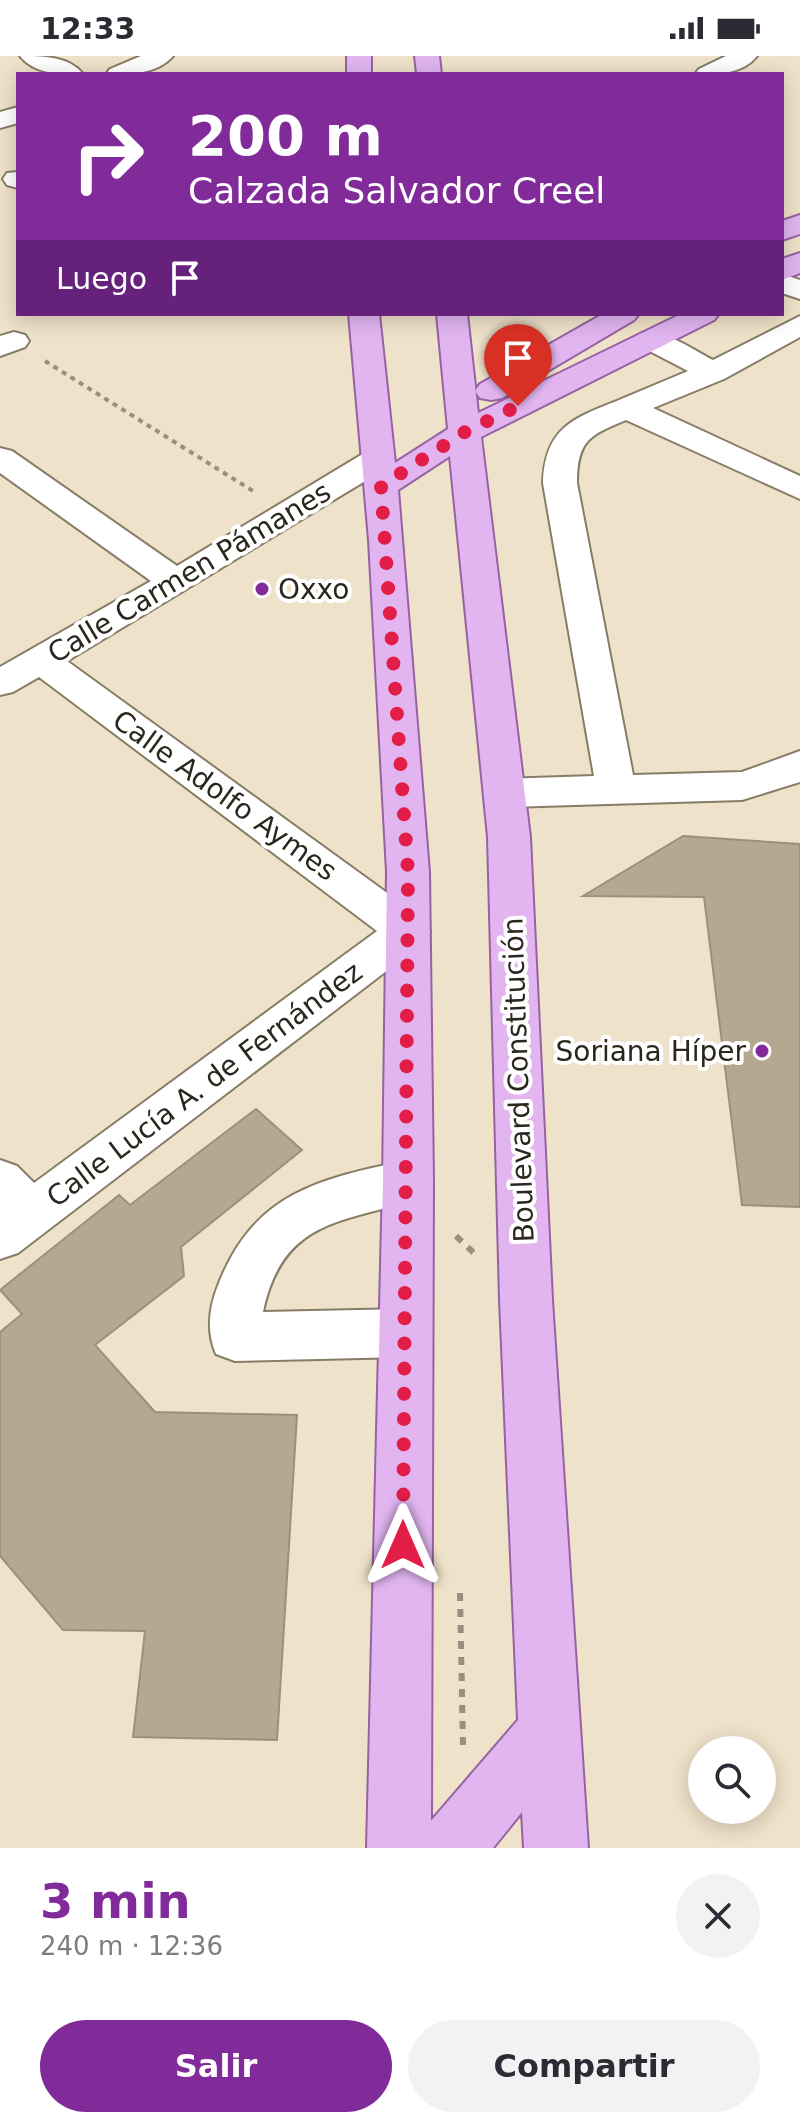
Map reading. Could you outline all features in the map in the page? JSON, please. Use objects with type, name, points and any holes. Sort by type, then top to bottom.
[{"type":"main road","points":[[364,316],[380,472],[408,872],[408,1181],[399,1848]]},
{"type":"main road","name":"Boulevard Constitución","points":[[452,316],[509,837],[526,1300],[556,1848]]},
{"type":"main road","points":[[380,472],[464,420],[557,350],[620,316]]},
{"type":"main road","points":[[464,420],[700,316]]},
{"type":"main road","points":[[451,1848],[548,1733]]},
{"type":"street","points":[[32,56],[67,72]]},
{"type":"street","points":[[123,72],[161,56]]},
{"type":"street","points":[[711,72],[745,56]]},
{"type":"street","points":[[616,789],[564,510],[560,466],[564,445],[577,432],[713,372],[800,325]]},
{"type":"street","points":[[651,340],[713,372]]},
{"type":"street","points":[[627,408],[800,489]]},
{"type":"street","points":[[0,458],[176,582]]},
{"type":"street","name":"Calle Carmen Pámanes","points":[[0,683],[292,513],[380,472]]},
{"type":"street","name":"Calle Adolfo Aymes","points":[[41,660],[408,931]]},
{"type":"street","points":[[504,793],[742,786],[778,776],[800,765]]},
{"type":"street","name":"Calle Lucía A. de Fernández","points":[[11,1210],[408,931]]},
{"type":"street","points":[[406,1333],[235,1337],[235,1311],[249,1268],[279,1230],[306,1211],[331,1200],[408,1181]]},
{"type":"path","points":[[7,344],[292,513]]},
{"type":"path","points":[[408,1181],[451,1231],[526,1300]]},
{"type":"building","name":"Soriana Híper","points":[[683,836],[800,844],[800,1207],[742,1205],[704,897],[583,896]]},
{"type":"building","points":[[256,1109],[302,1150],[181,1247],[184,1276],[95,1345],[155,1412],[297,1415],[277,1740],[133,1737],[145,1631],[63,1630],[0,1556],[0,1332],[22,1314],[0,1290],[119,1195],[130,1205]]},
{"type":"place","name":"Oxxo","points":[[262,589]]},
{"type":"place","name":"Soriana Híper","points":[[762,1051]]},
{"type":"route","points":[[403,1545],[408,872],[381,486],[465,432],[518,406]]}]
